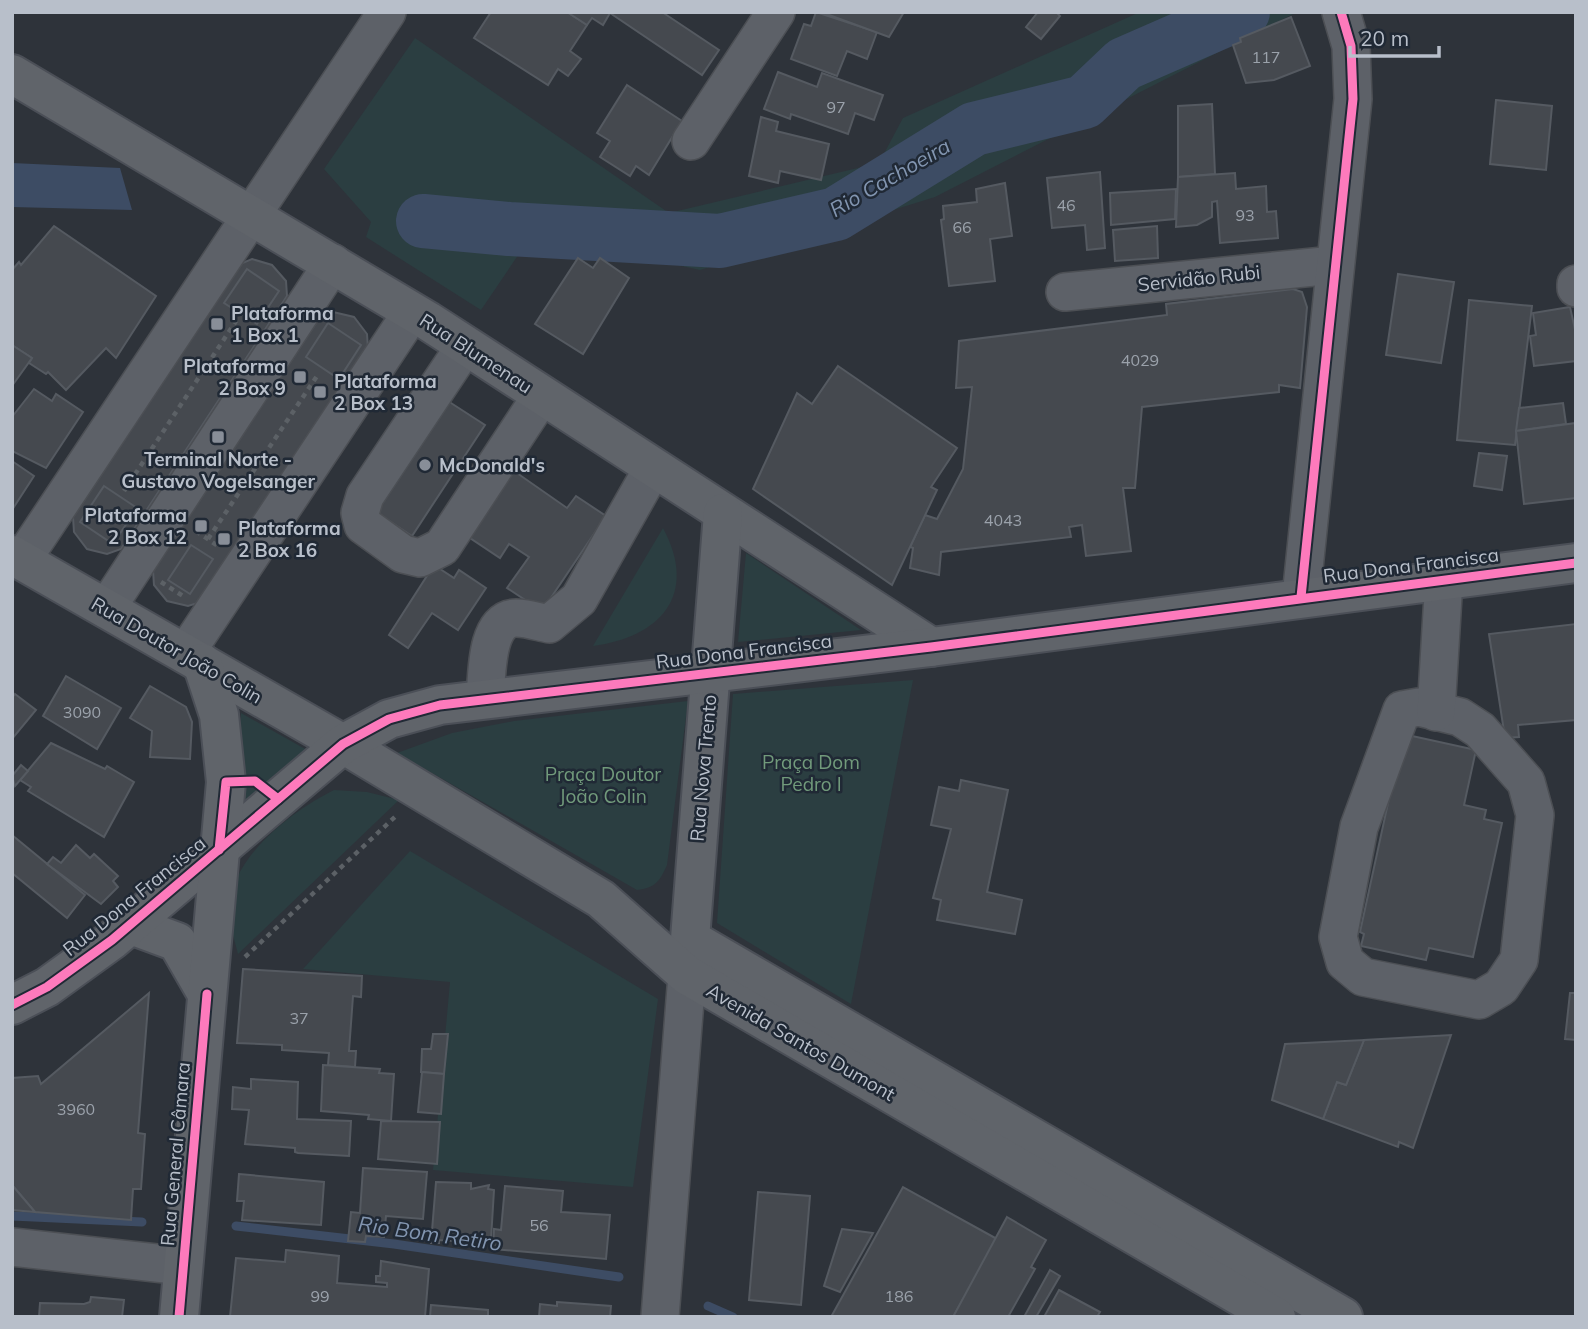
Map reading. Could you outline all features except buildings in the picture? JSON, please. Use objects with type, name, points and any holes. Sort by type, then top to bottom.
[{"type":"main road","name":"Rua Blumenau","points":[[12,75],[412,312],[931,647]]},
{"type":"main road","name":"Rua Nova Trento","points":[[690,939],[723,513]]},
{"type":"main road","name":"Rua Doutor João Colin","points":[[17,557],[343,744]]},
{"type":"main road","name":"Rua Dona Francisca","points":[[12,1005],[80,965],[131,925],[343,744],[389,719],[440,705],[485,699],[931,647],[1576,563]]},
{"type":"main road","name":"Rua General Câmara","points":[[179,1317],[226,782],[219,715],[193,658]]},
{"type":"main road","name":"Avenida Santos Dumont","points":[[343,744],[601,899],[690,939],[1343,1317]]},
{"type":"main road","points":[[601,899],[650,912],[690,939]]},
{"type":"main road","points":[[131,925],[177,942],[206,994]]},
{"type":"main road","name":"Avenida Santos Dumont","points":[[690,939],[1276,1317]]},
{"type":"street","points":[[17,557],[252,216],[387,12]]},
{"type":"street","points":[[691,141],[776,12]]},
{"type":"street","points":[[1301,597],[1354,70],[1341,12]]},
{"type":"street","points":[[106,609],[332,263]]},
{"type":"street","name":"Servidão Rubi","points":[[1065,292],[1334,265]]},
{"type":"street","points":[[193,658],[412,312]]},
{"type":"street","points":[[465,346],[365,496],[360,513],[363,525],[403,554],[420,558],[442,547],[542,396]]},
{"type":"street","points":[[485,699],[492,635],[502,622],[514,618],[549,624],[579,599],[653,468]]},
{"type":"street","points":[[1436,712],[1444,579]]},
{"type":"street","points":[[1419,708],[1436,712],[1460,717],[1480,730],[1526,782],[1535,815],[1518,960],[1501,987],[1479,1000],[1363,977],[1345,962],[1338,937],[1359,827],[1402,710],[1419,708]]},
{"type":"street","name":"Rua Nova Trento","points":[[660,1317],[690,939]]},
{"type":"street","points":[[12,1247],[183,1266]]},
{"type":"path","points":[[124,491],[236,321]]},
{"type":"path","points":[[208,539],[317,376]]},
{"type":"path","points":[[193,529],[226,552]]},
{"type":"path","points":[[159,580],[193,602]]},
{"type":"path","points":[[206,994],[422,792]]},
{"type":"green space","points":[[1140,12],[1297,12],[935,197],[700,270],[586,245],[527,242],[481,310],[366,237],[371,222],[324,169],[415,38],[669,213],[879,163],[903,118]]},
{"type":"green space","points":[[663,528],[673,552],[677,573],[674,592],[667,609],[637,633],[593,646]]},
{"type":"green space","points":[[746,553],[861,630],[738,642]]},
{"type":"green space","name":"Praça Dom Pedro I","points":[[913,680],[851,1004],[717,923],[733,694]]},
{"type":"green space","name":"Praça Doutor João Colin","points":[[688,701],[667,865],[656,883],[643,889],[637,890],[397,753],[452,733],[514,721]]},
{"type":"green space","points":[[241,713],[307,750],[237,815]]},
{"type":"green space","points":[[334,790],[367,792],[399,800],[238,954],[229,911],[232,891],[240,873],[266,838],[300,810]]},
{"type":"green space","points":[[410,851],[658,999],[633,1187],[433,1170],[450,982],[303,969]]},
{"type":"water","points":[[12,163],[120,168],[132,210],[12,207]]},
{"type":"waterway","name":"Rio Cachoeira","points":[[423,221],[509,229],[720,241],[836,214],[974,129],[1084,102],[1124,64],[1243,12]]},
{"type":"waterway","name":"Rio Bom Retiro","points":[[12,1216],[142,1222]]},
{"type":"waterway","name":"Rio Bom Retiro","points":[[236,1226],[394,1244],[619,1277]]},
{"type":"waterway","name":"Rio Bom Retiro","points":[[708,1306],[733,1317]]},
{"type":"cycle path","points":[[1301,597],[1353,99],[1351,46],[1341,12]]},
{"type":"cycle path","points":[[12,1005],[47,987],[112,940],[343,744],[389,719],[440,705],[931,647],[1576,563]]},
{"type":"cycle path","points":[[219,850],[226,782],[255,781],[278,799]]},
{"type":"cycle path","points":[[179,1317],[207,994]]},
{"type":"place","name":"Plataforma 1 Box 1","points":[[217,324]]},
{"type":"place","name":"Plataforma 2 Box 9","points":[[300,377]]},
{"type":"place","name":"Plataforma 2 Box 13","points":[[320,392]]},
{"type":"place","name":"Terminal Norte - Gustavo Vogelsanger","points":[[218,437]]},
{"type":"place","name":"McDonald's","points":[[425,465]]},
{"type":"place","name":"Plataforma 2 Box 12","points":[[201,526]]},
{"type":"place","name":"Plataforma 2 Box 16","points":[[224,539]]}]
